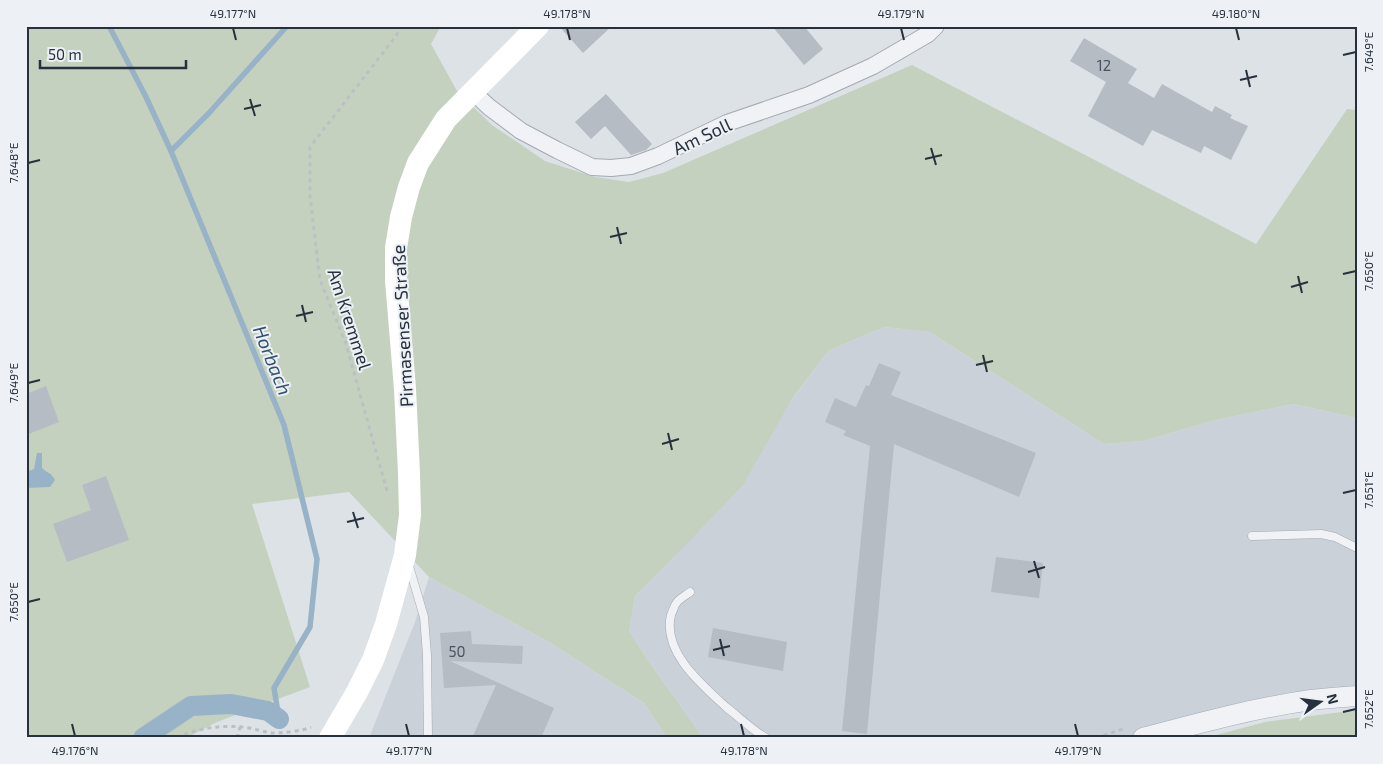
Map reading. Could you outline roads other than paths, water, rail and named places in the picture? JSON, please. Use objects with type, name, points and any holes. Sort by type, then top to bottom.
[{"type":"main road","name":"Pirmasenser Straße","points":[[332,735],[373,660],[386,624],[405,555],[410,515],[409,473],[405,389],[396,280],[396,248],[401,217],[409,187],[418,163],[446,119],[538,26]]},
{"type":"street","name":"Am Soll","points":[[472,91],[489,107],[521,131],[592,167],[631,166],[658,156],[727,123],[809,95],[856,74],[928,34],[936,26]]},
{"type":"street","points":[[1143,738],[1206,721],[1263,709],[1311,700],[1357,696]]},
{"type":"lane","points":[[1252,536],[1321,534],[1335,537],[1357,548]]},
{"type":"lane","name":"Pirmasenser Straße","points":[[405,555],[424,616],[427,655],[428,738]]},
{"type":"lane","points":[[690,592],[676,603],[670,620],[670,631],[674,647],[681,659],[709,692],[750,728],[766,738]]},
{"type":"water","points":[[37,453],[42,453],[42,468],[55,480],[50,487],[26,488],[26,472],[34,469]]},
{"type":"waterway","name":"Horbach","points":[[109,26],[146,97],[171,151],[284,425],[317,559],[310,627],[274,688],[279,719]]},
{"type":"waterway","points":[[171,151],[209,113],[287,26]]},
{"type":"waterway","points":[[143,738],[191,706],[231,704],[268,711],[279,719]]}]
